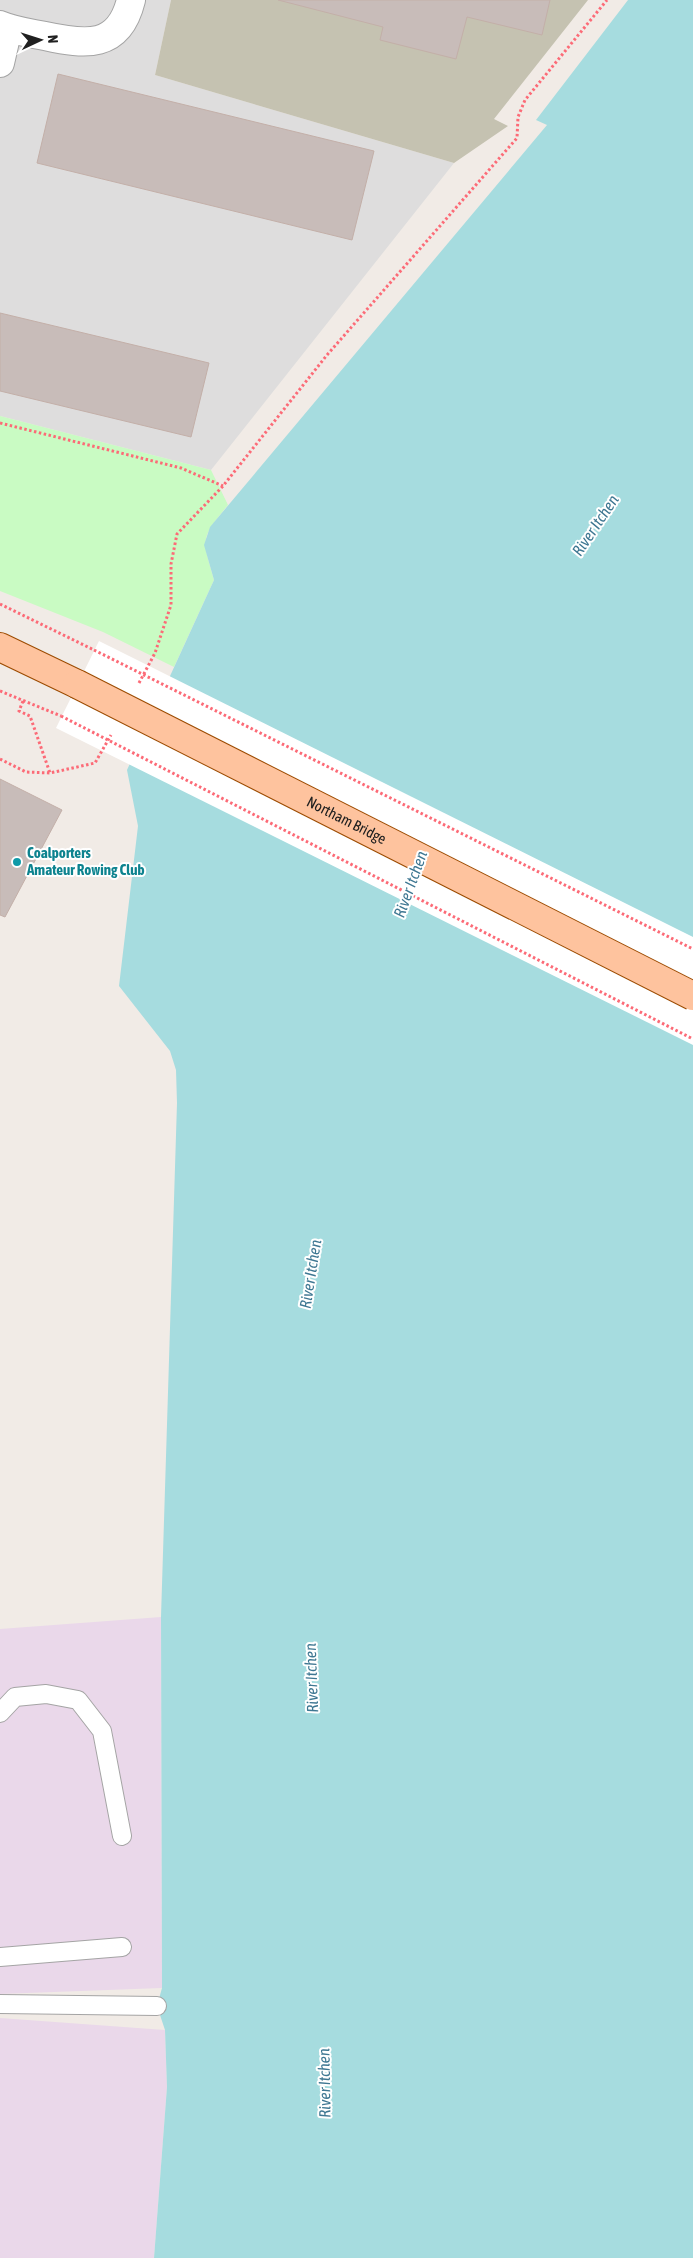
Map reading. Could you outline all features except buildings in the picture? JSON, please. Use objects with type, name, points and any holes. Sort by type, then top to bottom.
[{"type":"main road","name":"Northam Bridge","points":[[0,647],[78,684],[693,996]]},
{"type":"street","points":[[0,63],[4,27],[72,42],[90,43],[108,37],[120,28],[132,0]]},
{"type":"lane","points":[[0,1713],[15,1697],[46,1694],[78,1700],[102,1731],[122,1836]]},
{"type":"lane","points":[[0,1957],[122,1947]]},
{"type":"lane","points":[[0,2004],[157,2006]]},
{"type":"path","points":[[155,653],[171,605],[171,564],[177,534],[223,486],[327,355],[517,138],[518,117],[525,100],[607,0]]},
{"type":"path","points":[[0,423],[181,468],[223,486]]},
{"type":"path","points":[[0,604],[693,950]]},
{"type":"path","points":[[0,691],[61,716],[693,1039]]},
{"type":"path","points":[[23,701],[19,711],[30,716],[50,773]]},
{"type":"path","points":[[0,759],[26,772],[50,773],[95,763]]},
{"type":"shaded area","points":[[0,0],[171,0],[155,75],[454,163],[211,470],[0,416]]},
{"type":"shaded area","points":[[171,0],[588,0],[494,119],[508,126],[454,163],[155,75]]},
{"type":"shaded area","points":[[161,1617],[162,1988],[0,1994],[0,1629]]},
{"type":"shaded area","points":[[0,2018],[165,2030],[167,2087],[154,2258],[0,2258]]},
{"type":"green space","points":[[0,416],[211,470],[228,505],[212,525],[206,540],[207,555],[214,580],[174,667],[103,632],[0,591]]},
{"type":"water","name":"River Itchen","points":[[628,0],[693,0],[693,2258],[154,2258],[167,2087],[165,2030],[157,2006],[162,1988],[161,1617],[177,1103],[176,1070],[170,1051],[119,986],[138,826],[127,770],[214,580],[204,545],[210,527],[547,125],[536,120]]},
{"type":"pier","points":[[99,641],[693,937],[693,1045],[56,728]]},
{"type":"place","name":"Coalporters Amateur Rowing Club","points":[[17,862]]}]
